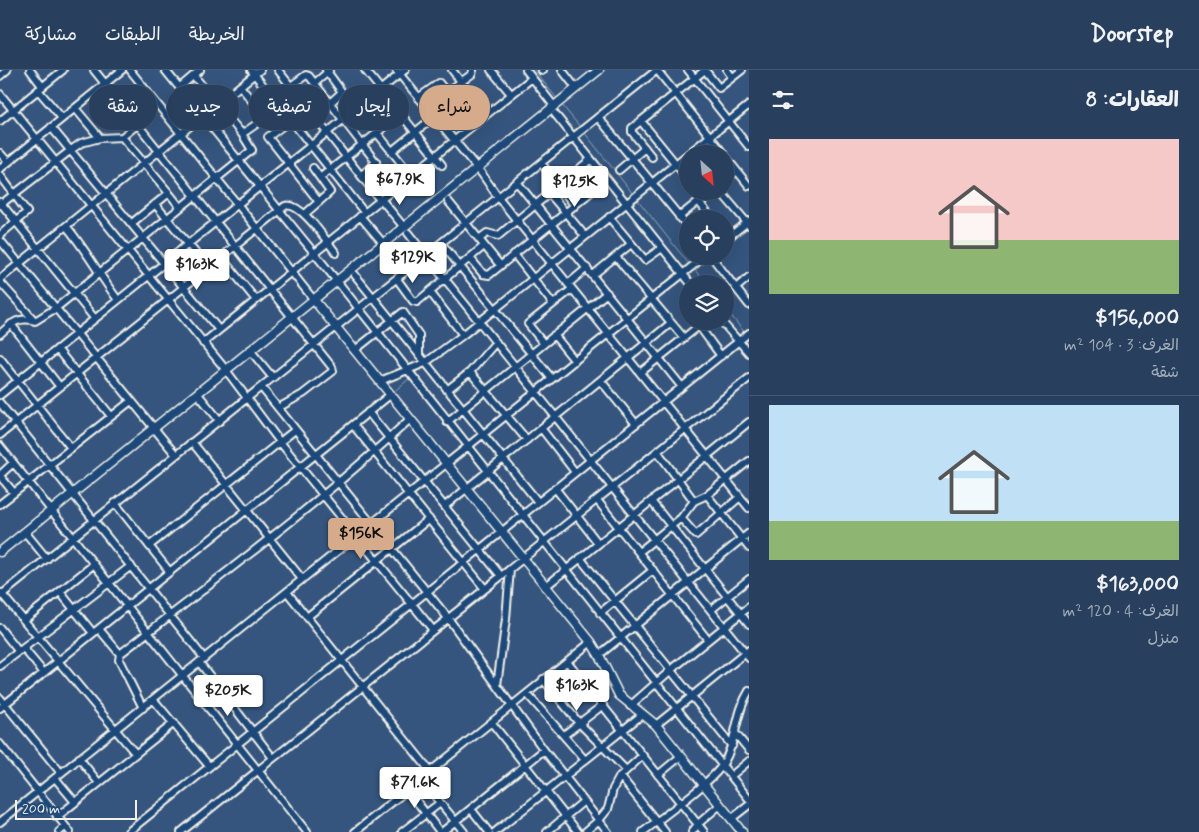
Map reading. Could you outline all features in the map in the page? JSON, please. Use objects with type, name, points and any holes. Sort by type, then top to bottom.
[{"type":"main road","points":[[0,552],[383,243],[405,230],[476,167],[599,70]]},
{"type":"main road","points":[[314,300],[591,642],[612,685],[619,695],[630,706],[656,725],[742,832]]},
{"type":"street","points":[[0,76],[6,70]]},
{"type":"street","points":[[30,70],[40,88],[62,118]]},
{"type":"street","points":[[0,121],[63,70]]},
{"type":"street","points":[[94,70],[105,84]]},
{"type":"street","points":[[0,168],[122,70]]},
{"type":"street","points":[[130,70],[314,300]]},
{"type":"street","points":[[165,70],[178,85]]},
{"type":"street","points":[[184,85],[200,70]]},
{"type":"street","points":[[278,70],[290,85]]},
{"type":"street","points":[[365,70],[378,85]]},
{"type":"street","points":[[452,70],[463,85]]},
{"type":"street","points":[[457,85],[473,73],[473,70]]},
{"type":"street","points":[[493,70],[512,94]]},
{"type":"street","points":[[526,70],[558,103]]},
{"type":"street","points":[[562,70],[576,88]]},
{"type":"street","points":[[135,753],[1,594],[262,388],[335,326],[397,279],[657,70],[717,145]]},
{"type":"street","points":[[688,70],[749,147]]},
{"type":"street","points":[[652,157],[632,130],[641,121],[704,70],[718,88],[742,70]]},
{"type":"street","points":[[727,70],[732,77]]},
{"type":"street","points":[[315,83],[328,71],[342,93],[330,103]]},
{"type":"street","points":[[249,98],[240,86],[255,72],[265,85]]},
{"type":"street","points":[[385,85],[400,72],[418,98]]},
{"type":"street","points":[[293,85],[308,75],[339,116]]},
{"type":"street","points":[[194,76],[201,85]]},
{"type":"street","points":[[490,111],[532,78]]},
{"type":"street","points":[[0,94],[226,370],[280,442],[433,630]]},
{"type":"street","points":[[380,381],[407,372],[425,363],[463,335],[749,105]]},
{"type":"street","points":[[75,108],[100,138]]},
{"type":"street","points":[[555,114],[683,274]]},
{"type":"street","points":[[598,117],[679,217]]},
{"type":"street","points":[[641,121],[679,168]]},
{"type":"street","points":[[0,395],[339,122]]},
{"type":"street","points":[[409,126],[442,165]]},
{"type":"street","points":[[51,127],[132,223],[218,330]]},
{"type":"street","points":[[242,134],[249,129]]},
{"type":"street","points":[[95,319],[1,204],[81,143],[100,138],[122,137],[131,130]]},
{"type":"street","points":[[142,130],[236,245],[333,371],[303,394],[278,408]]},
{"type":"street","points":[[35,321],[0,280],[185,130]]},
{"type":"street","points":[[215,130],[749,799]]},
{"type":"street","points":[[0,334],[11,324],[22,319],[35,321],[56,308],[252,149],[239,130]]},
{"type":"street","points":[[298,130],[383,243]]},
{"type":"street","points":[[350,130],[376,162],[361,176]]},
{"type":"street","points":[[320,177],[381,130]]},
{"type":"street","points":[[392,151],[419,130]]},
{"type":"street","points":[[444,130],[476,167],[551,264],[749,508]]},
{"type":"street","points":[[203,343],[467,130]]},
{"type":"street","points":[[276,131],[268,136],[268,139],[319,202]]},
{"type":"street","points":[[326,132],[444,280],[516,366],[535,393],[710,610],[748,653],[656,725]]},
{"type":"street","points":[[377,133],[411,175]]},
{"type":"street","points":[[122,137],[180,207]]},
{"type":"street","points":[[619,170],[645,148]]},
{"type":"street","points":[[0,153],[8,162]]},
{"type":"street","points":[[479,239],[487,233],[498,236],[591,159]]},
{"type":"street","points":[[541,163],[575,206]]},
{"type":"street","points":[[734,167],[748,182]]},
{"type":"street","points":[[305,214],[330,192],[314,168]]},
{"type":"street","points":[[0,175],[27,212],[0,235]]},
{"type":"street","points":[[470,258],[485,275],[608,179]]},
{"type":"street","points":[[517,182],[682,387]]},
{"type":"street","points":[[132,223],[169,193]]},
{"type":"street","points":[[550,194],[585,236]]},
{"type":"street","points":[[688,210],[701,200],[707,210]]},
{"type":"street","points":[[728,200],[748,223],[734,233]]},
{"type":"street","points":[[448,201],[500,265]]},
{"type":"street","points":[[155,204],[208,268]]},
{"type":"street","points":[[0,435],[236,245],[290,204],[305,214],[336,253]]},
{"type":"street","points":[[609,217],[645,260],[662,248]]},
{"type":"street","points":[[67,227],[83,247],[98,274],[118,300]]},
{"type":"street","points":[[0,240],[176,455]]},
{"type":"street","points":[[441,243],[552,380]]},
{"type":"street","points":[[593,275],[631,244]]},
{"type":"street","points":[[397,279],[415,302],[430,292],[484,246]]},
{"type":"street","points":[[514,254],[553,304]]},
{"type":"street","points":[[616,257],[684,338]]},
{"type":"street","points":[[221,258],[256,300]]},
{"type":"street","points":[[0,822],[694,265]]},
{"type":"street","points":[[718,265],[749,305]]},
{"type":"street","points":[[544,344],[528,324],[553,304],[587,268]]},
{"type":"street","points":[[355,275],[538,502]]},
{"type":"street","points":[[736,288],[749,277]]},
{"type":"street","points":[[430,292],[463,335]]},
{"type":"street","points":[[447,422],[607,293]]},
{"type":"street","points":[[355,350],[400,313],[404,313],[418,335],[419,355]]},
{"type":"street","points":[[11,324],[60,387]]},
{"type":"street","points":[[445,506],[671,324]]},
{"type":"street","points":[[640,373],[694,330]]},
{"type":"street","points":[[702,330],[721,356]]},
{"type":"street","points":[[728,330],[749,353]]},
{"type":"street","points":[[128,832],[340,659],[412,604],[749,333]]},
{"type":"street","points":[[554,335],[575,361]]},
{"type":"street","points":[[447,390],[470,372],[496,342]]},
{"type":"street","points":[[57,349],[111,416]]},
{"type":"street","points":[[250,350],[273,378]]},
{"type":"street","points":[[0,358],[71,448]]},
{"type":"street","points":[[470,372],[527,440]]},
{"type":"street","points":[[180,832],[749,378]]},
{"type":"street","points":[[601,381],[636,424]]},
{"type":"street","points":[[262,388],[448,618],[544,750],[608,832]]},
{"type":"street","points":[[197,393],[220,421]]},
{"type":"street","points":[[2,706],[390,395]]},
{"type":"street","points":[[0,504],[131,401]]},
{"type":"street","points":[[0,403],[170,615],[273,758]]},
{"type":"street","points":[[368,412],[501,576]]},
{"type":"street","points":[[143,708],[119,660],[120,654],[269,538],[375,451],[410,419]]},
{"type":"street","points":[[545,587],[749,422]]},
{"type":"street","points":[[353,425],[485,589]]},
{"type":"street","points":[[542,428],[575,472]]},
{"type":"street","points":[[149,546],[296,430]]},
{"type":"street","points":[[192,442],[302,579]]},
{"type":"street","points":[[0,446],[307,832]]},
{"type":"street","points":[[658,452],[694,501]]},
{"type":"street","points":[[13,463],[0,475],[14,493]]},
{"type":"street","points":[[639,552],[681,518],[694,501],[707,495],[747,463],[749,471]]},
{"type":"street","points":[[555,488],[598,544]]},
{"type":"street","points":[[707,495],[749,548]]},
{"type":"street","points":[[681,518],[696,536],[740,497]]},
{"type":"street","points":[[597,500],[708,640]]},
{"type":"street","points":[[651,501],[749,624]]},
{"type":"street","points":[[115,503],[170,572]]},
{"type":"street","points":[[307,617],[429,519]]},
{"type":"street","points":[[25,532],[47,559]]},
{"type":"street","points":[[599,655],[749,533]]},
{"type":"street","points":[[580,558],[732,746]]},
{"type":"street","points":[[24,620],[93,565]]},
{"type":"street","points":[[0,666],[131,566]]},
{"type":"street","points":[[497,685],[506,619],[510,569]]},
{"type":"street","points":[[600,613],[653,570]]},
{"type":"street","points":[[710,610],[749,579]]},
{"type":"street","points":[[60,592],[74,610],[120,654]]},
{"type":"street","points":[[287,592],[431,772]]},
{"type":"street","points":[[630,706],[656,682],[749,607]]},
{"type":"street","points":[[0,628],[44,673]]},
{"type":"street","points":[[355,832],[528,695],[543,679],[591,642]]},
{"type":"street","points":[[567,660],[704,832]]},
{"type":"street","points":[[543,679],[579,724],[626,770]]},
{"type":"street","points":[[643,832],[703,784],[722,766],[732,746],[749,691]]},
{"type":"street","points":[[528,695],[585,760]]},
{"type":"street","points":[[0,698],[2,706],[58,775],[75,802]]},
{"type":"street","points":[[153,699],[209,766]]},
{"type":"street","points":[[564,735],[603,705]]},
{"type":"street","points":[[495,832],[643,714]]},
{"type":"street","points":[[492,723],[578,832]]},
{"type":"street","points":[[57,817],[135,753],[174,724]]},
{"type":"street","points":[[735,732],[749,750]]},
{"type":"street","points":[[1,748],[68,829],[59,832]]},
{"type":"street","points":[[408,790],[441,832],[544,750]]},
{"type":"street","points":[[585,832],[608,809],[613,789],[620,776],[642,756]]},
{"type":"street","points":[[658,774],[681,756]]},
{"type":"street","points":[[79,758],[99,783]]},
{"type":"street","points":[[731,776],[749,761]]},
{"type":"street","points":[[620,776],[665,832]]},
{"type":"street","points":[[421,779],[464,832]]},
{"type":"street","points":[[547,832],[584,801]]},
{"type":"street","points":[[403,832],[440,803]]},
{"type":"street","points":[[692,832],[698,824],[720,805]]},
{"type":"street","points":[[731,819],[749,805]]},
{"type":"street","points":[[471,809],[489,832]]},
{"type":"waterway","points":[[534,70],[558,100]]},
{"type":"waterway","points":[[562,105],[580,127]]},
{"type":"waterway","points":[[584,132],[633,194]]},
{"type":"waterway","points":[[637,199],[679,252]]},
{"type":"waterway","points":[[557,265],[568,254]]},
{"type":"waterway","points":[[537,280],[552,269]]},
{"type":"waterway","points":[[694,269],[699,275]]},
{"type":"waterway","points":[[500,310],[534,283]]},
{"type":"waterway","points":[[734,319],[745,333]]},
{"type":"waterway","points":[[414,374],[422,367]]},
{"type":"waterway","points":[[396,390],[411,377]]}]
